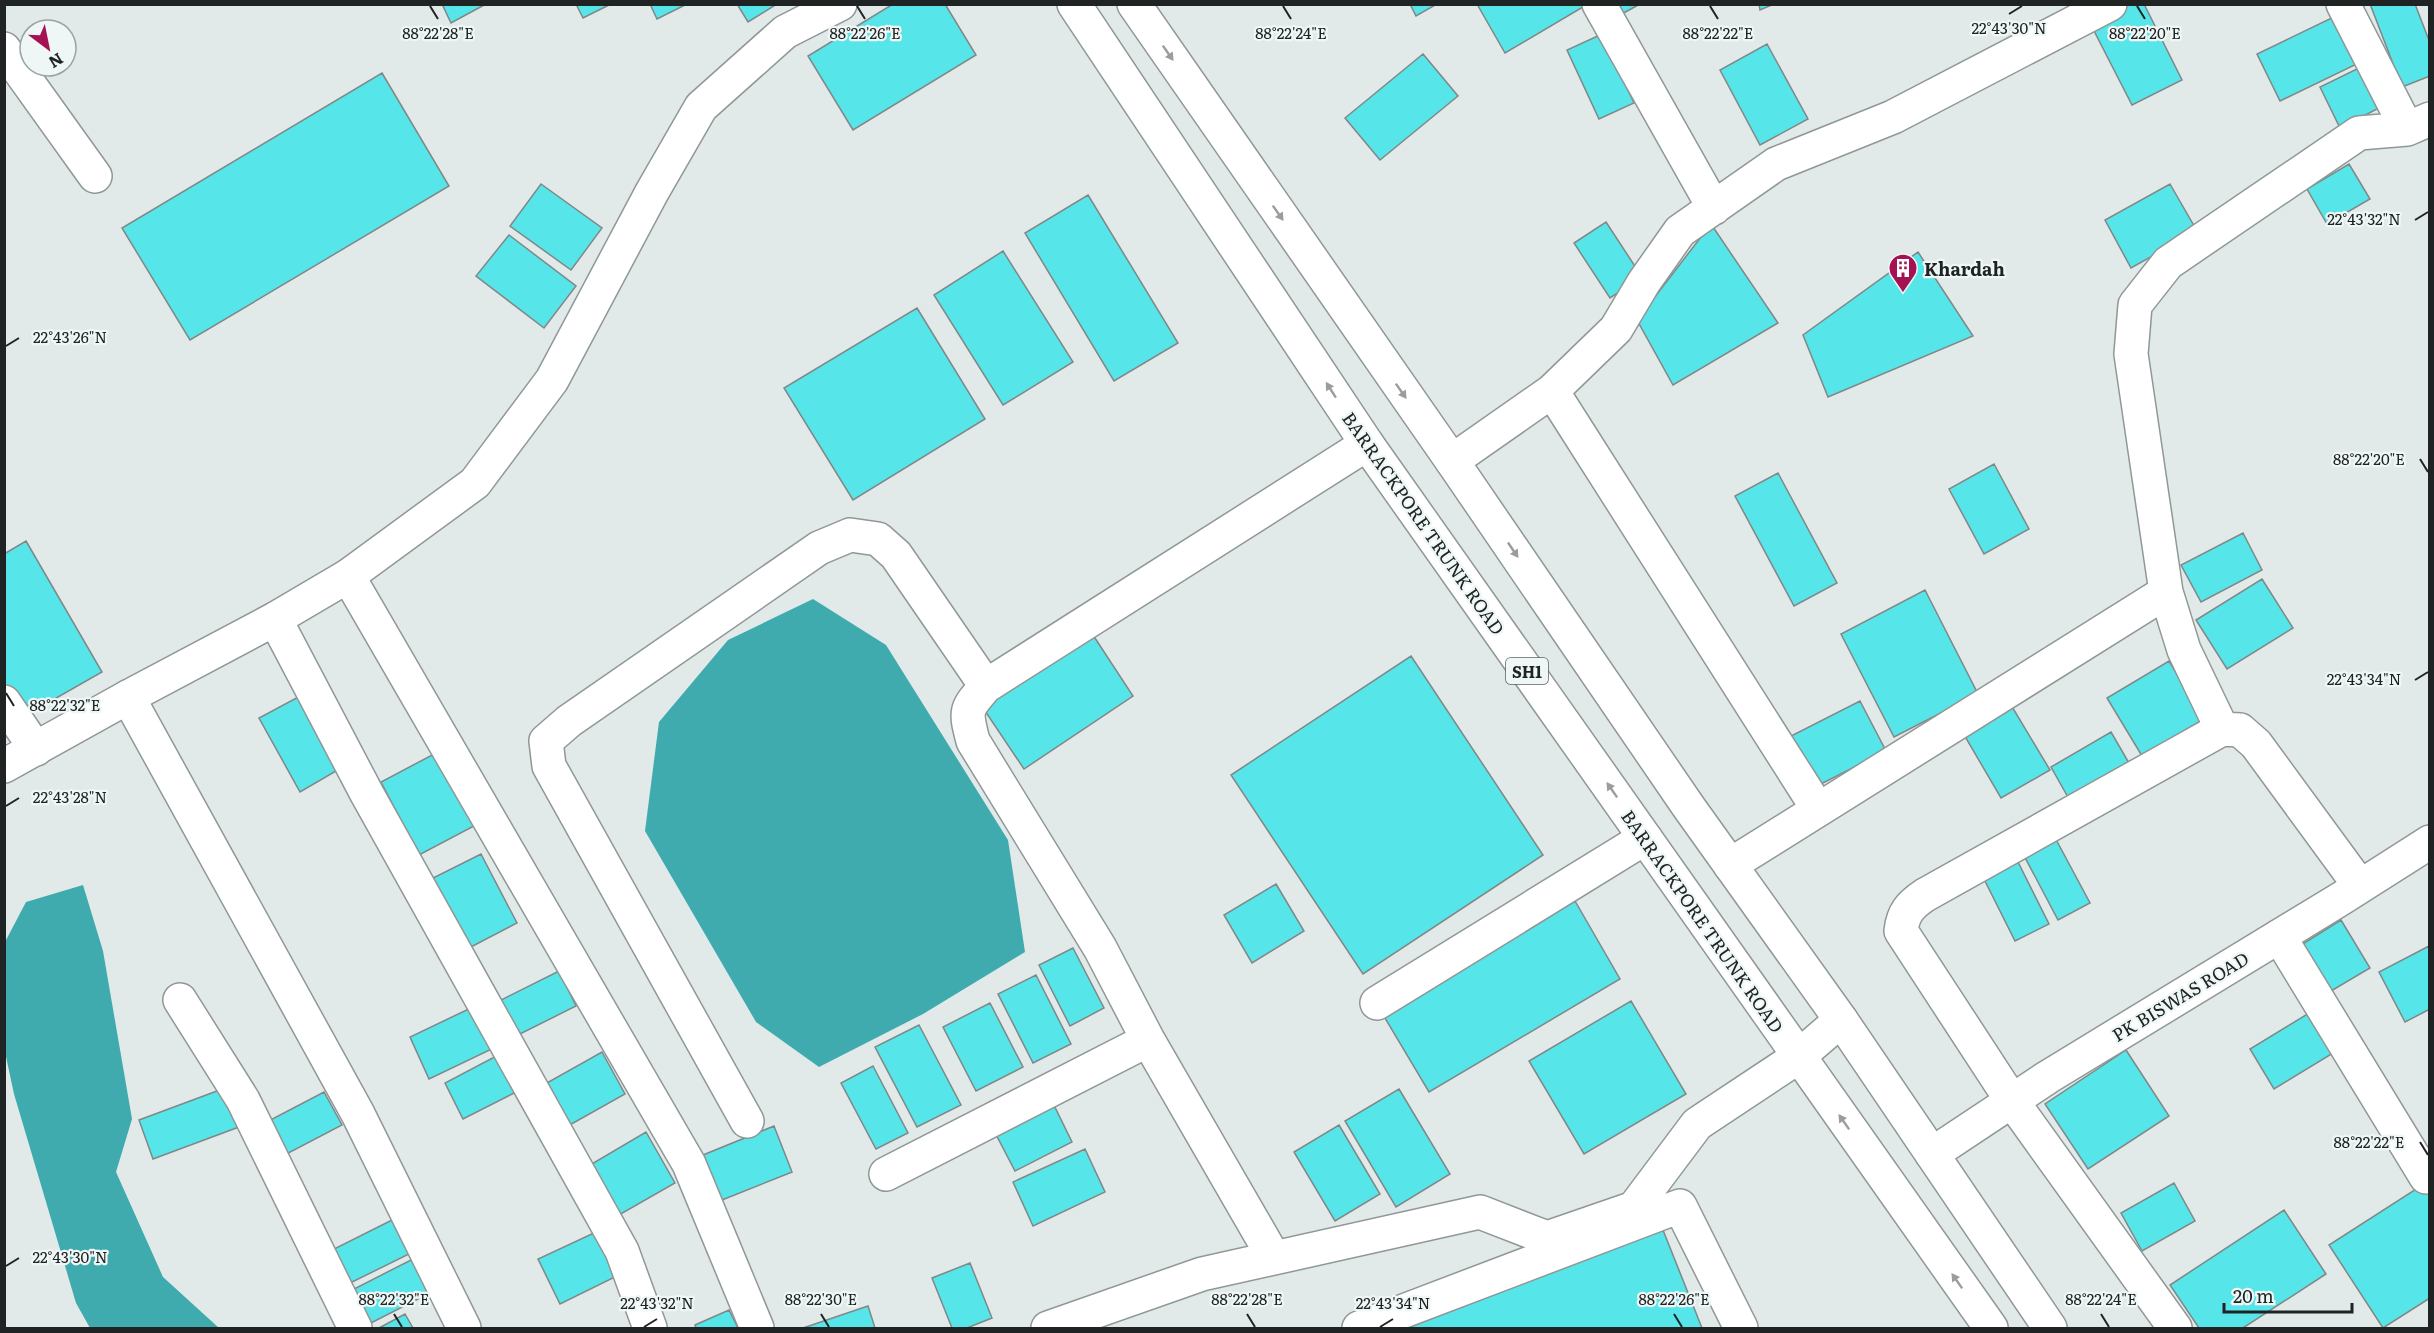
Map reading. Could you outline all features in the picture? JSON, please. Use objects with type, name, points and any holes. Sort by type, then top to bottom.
[{"type":"street","points":[[4,766],[276,619],[348,576],[475,483],[552,380],[652,192],[701,107],[785,32],[840,4]]},
{"type":"street","name":"BARRACKPORE TRUNK ROAD","points":[[1074,4],[1366,444],[1991,1329]]},
{"type":"street","points":[[1134,4],[1730,865],[1841,1020],[2050,1329]]},
{"type":"street","points":[[1599,4],[1714,208]]},
{"type":"street","points":[[1452,461],[1552,391],[1616,330],[1644,282],[1680,231],[1776,164],[1893,117],[2110,4]]},
{"type":"street","points":[[2222,729],[2184,650],[2166,592],[2131,354],[2135,305],[2168,263],[2359,133],[2419,124],[2343,4]]},
{"type":"street","points":[[4,49],[95,176]]},
{"type":"street","points":[[1552,391],[1818,809]]},
{"type":"street","points":[[1274,1258],[1148,1040],[1100,948],[973,741],[967,719],[969,705],[986,686],[1366,444]]},
{"type":"street","points":[[747,1121],[549,766],[546,741],[569,721],[819,548],[850,535],[878,539],[896,555],[986,686]]},
{"type":"street","points":[[348,576],[689,1164],[757,1329]]},
{"type":"street","points":[[1730,865],[2166,592]]},
{"type":"street","points":[[276,619],[367,794],[621,1251],[650,1329]]},
{"type":"street","points":[[128,697],[358,1114],[464,1329]]},
{"type":"street","points":[[4,702],[36,749]]},
{"type":"street","points":[[2175,1329],[2012,1101],[1901,931],[1902,918],[1910,905],[1925,895],[2222,729],[2240,730],[2256,744],[2360,886]]},
{"type":"street","points":[[1377,1003],[1645,838]]},
{"type":"street","name":"PK BISWAS ROAD","points":[[1932,1154],[2012,1101],[2430,842]]},
{"type":"street","points":[[2279,936],[2426,1177]]},
{"type":"street","points":[[180,1000],[243,1100],[355,1329]]},
{"type":"street","points":[[1048,1329],[1202,1274],[1480,1212],[1547,1238],[1634,1208],[1698,1124],[1798,1057],[1841,1020]]},
{"type":"street","points":[[886,1174],[1148,1040]]},
{"type":"street","points":[[1359,1329],[1680,1206],[1741,1329]]},
{"type":"water","points":[[813,599],[886,645],[1008,840],[1025,952],[923,1014],[819,1067],[756,1022],[645,831],[659,722],[728,640]]},
{"type":"water","points":[[83,885],[103,951],[132,1119],[116,1172],[163,1277],[219,1328],[90,1328],[76,1303],[14,1094],[5,1052],[5,942],[26,902]]},
{"type":"building","points":[[442,4],[486,4],[451,23]]},
{"type":"building","points":[[576,4],[611,4],[583,18]]},
{"type":"building","points":[[650,4],[687,4],[657,19]]},
{"type":"building","points":[[737,4],[777,4],[748,22]]},
{"type":"building","points":[[893,4],[945,4],[976,55],[853,130],[808,56]]},
{"type":"building","points":[[1410,4],[1437,4],[1416,16]]},
{"type":"building","points":[[1477,4],[1588,4],[1505,53]]},
{"type":"building","points":[[1603,4],[1640,4],[1611,20]]},
{"type":"building","points":[[1759,4],[1774,4],[1760,10]]},
{"type":"building","points":[[2126,4],[2144,4],[2182,80],[2132,105],[2090,23]]},
{"type":"building","points":[[2370,4],[2415,4],[2430,43],[2430,76],[2402,87]]},
{"type":"building","points":[[2340,14],[2363,61],[2280,101],[2257,54]]},
{"type":"building","points":[[1602,34],[1634,103],[1599,119],[1567,50]]},
{"type":"building","points":[[1767,44],[1808,119],[1760,145],[1720,70]]},
{"type":"building","points":[[1423,54],[1458,96],[1380,160],[1345,118]]},
{"type":"building","points":[[2365,65],[2385,105],[2340,128],[2320,87]]},
{"type":"building","points":[[382,73],[449,186],[190,340],[122,228]]},
{"type":"building","points":[[2349,164],[2370,199],[2327,224],[2307,189]]},
{"type":"building","points":[[541,184],[602,228],[571,270],[510,226]]},
{"type":"building","points":[[2170,184],[2197,231],[2131,268],[2105,220]]},
{"type":"building","points":[[1088,195],[1178,343],[1114,381],[1025,233]]},
{"type":"building","points":[[1606,222],[1642,277],[1610,298],[1574,243]]},
{"type":"building","points":[[1711,224],[1778,323],[1673,385],[1637,320]]},
{"type":"building","points":[[509,235],[576,286],[544,328],[476,276]]},
{"type":"building","points":[[1003,251],[1073,362],[1003,405],[934,295]]},
{"type":"building","name":"Khardah","points":[[1918,252],[1973,336],[1828,397],[1803,335]]},
{"type":"building","points":[[917,308],[985,419],[853,500],[784,388]]},
{"type":"building","points":[[1994,464],[2029,529],[1984,554],[1949,489]]},
{"type":"building","points":[[1778,473],[1837,583],[1794,606],[1735,496]]},
{"type":"building","points":[[2243,533],[2262,570],[2201,602],[2181,565]]},
{"type":"building","points":[[26,541],[102,672],[23,717],[4,685],[4,554]]},
{"type":"building","points":[[2262,579],[2293,628],[2227,669],[2196,620]]},
{"type":"building","points":[[1925,590],[1978,694],[1894,737],[1841,634]]},
{"type":"building","points":[[1091,632],[1133,696],[1024,769],[981,705]]},
{"type":"building","points":[[1411,656],[1543,855],[1363,974],[1231,775]]},
{"type":"building","points":[[2169,661],[2204,719],[2142,756],[2107,698]]},
{"type":"building","points":[[302,695],[343,767],[300,792],[259,718]]},
{"type":"building","points":[[1860,701],[1886,751],[1817,786],[1791,736]]},
{"type":"building","points":[[2011,705],[2050,770],[2001,798],[1963,733]]},
{"type":"building","points":[[2111,732],[2129,763],[2069,799],[2051,767]]},
{"type":"building","points":[[436,753],[474,826],[419,855],[381,782]]},
{"type":"building","points":[[2052,832],[2090,903],[2058,920],[2020,848]]},
{"type":"building","points":[[2013,852],[2049,924],[2015,941],[1979,869]]},
{"type":"building","points":[[481,854],[517,923],[469,948],[433,878]]},
{"type":"building","points":[[1276,884],[1304,931],[1252,963],[1224,915]]},
{"type":"building","points":[[1575,901],[1620,979],[1429,1092],[1382,1013]]},
{"type":"building","points":[[2341,920],[2370,968],[2321,997],[2293,950]]},
{"type":"building","points":[[2429,946],[2430,1009],[2405,1022],[2379,972]]},
{"type":"building","points":[[1073,948],[1104,1008],[1070,1026],[1039,965]]},
{"type":"building","points":[[559,971],[576,1006],[518,1035],[501,1000]]},
{"type":"building","points":[[1036,975],[1071,1044],[1033,1063],[998,994]]},
{"type":"building","points":[[1631,1001],[1686,1094],[1584,1154],[1529,1061]]},
{"type":"building","points":[[990,1003],[1023,1067],[976,1091],[943,1027]]},
{"type":"building","points":[[475,1006],[494,1048],[429,1079],[410,1037]]},
{"type":"building","points":[[2319,1007],[2343,1047],[2274,1089],[2250,1049]]},
{"type":"building","points":[[919,1025],[961,1105],[917,1127],[875,1047]]},
{"type":"building","points":[[2126,1050],[2169,1116],[2088,1169],[2045,1104]]},
{"type":"building","points":[[602,1052],[625,1094],[568,1126],[545,1084]]},
{"type":"building","points":[[502,1053],[520,1090],[463,1119],[445,1083]]},
{"type":"building","points":[[873,1066],[908,1133],[876,1149],[841,1083]]},
{"type":"building","points":[[225,1088],[239,1127],[153,1159],[139,1120]]},
{"type":"building","points":[[1399,1089],[1450,1174],[1396,1207],[1345,1121]]},
{"type":"building","points":[[324,1092],[342,1125],[275,1160],[257,1127]]},
{"type":"building","points":[[1048,1093],[1072,1142],[1015,1171],[990,1123]]},
{"type":"building","points":[[1339,1125],[1380,1194],[1335,1221],[1294,1152]]},
{"type":"building","points":[[774,1126],[792,1172],[722,1200],[703,1155]]},
{"type":"building","points":[[646,1132],[675,1183],[619,1215],[590,1165]]},
{"type":"building","points":[[1085,1149],[1105,1192],[1033,1226],[1013,1182]]},
{"type":"building","points":[[2430,1180],[2430,1298],[2383,1328],[2329,1245]]},
{"type":"building","points":[[2174,1183],[2195,1221],[2142,1251],[2121,1213]]},
{"type":"building","points":[[2284,1210],[2326,1274],[2243,1328],[2199,1328],[2170,1285]]},
{"type":"building","points":[[394,1219],[411,1253],[342,1287],[326,1253]]},
{"type":"building","points":[[1663,1230],[1702,1328],[1407,1328]]},
{"type":"building","points":[[596,1232],[617,1276],[560,1304],[538,1259]]},
{"type":"building","points":[[413,1259],[430,1293],[369,1324],[352,1290]]},
{"type":"building","points":[[970,1263],[992,1318],[967,1328],[952,1328],[932,1278]]},
{"type":"building","points":[[868,1306],[875,1328],[803,1328]]},
{"type":"building","points":[[729,1310],[738,1328],[696,1328],[695,1325]]},
{"type":"building","points":[[405,1314],[413,1328],[379,1328]]},
{"type":"place","name":"Khardah","points":[[1903,294]]}]
